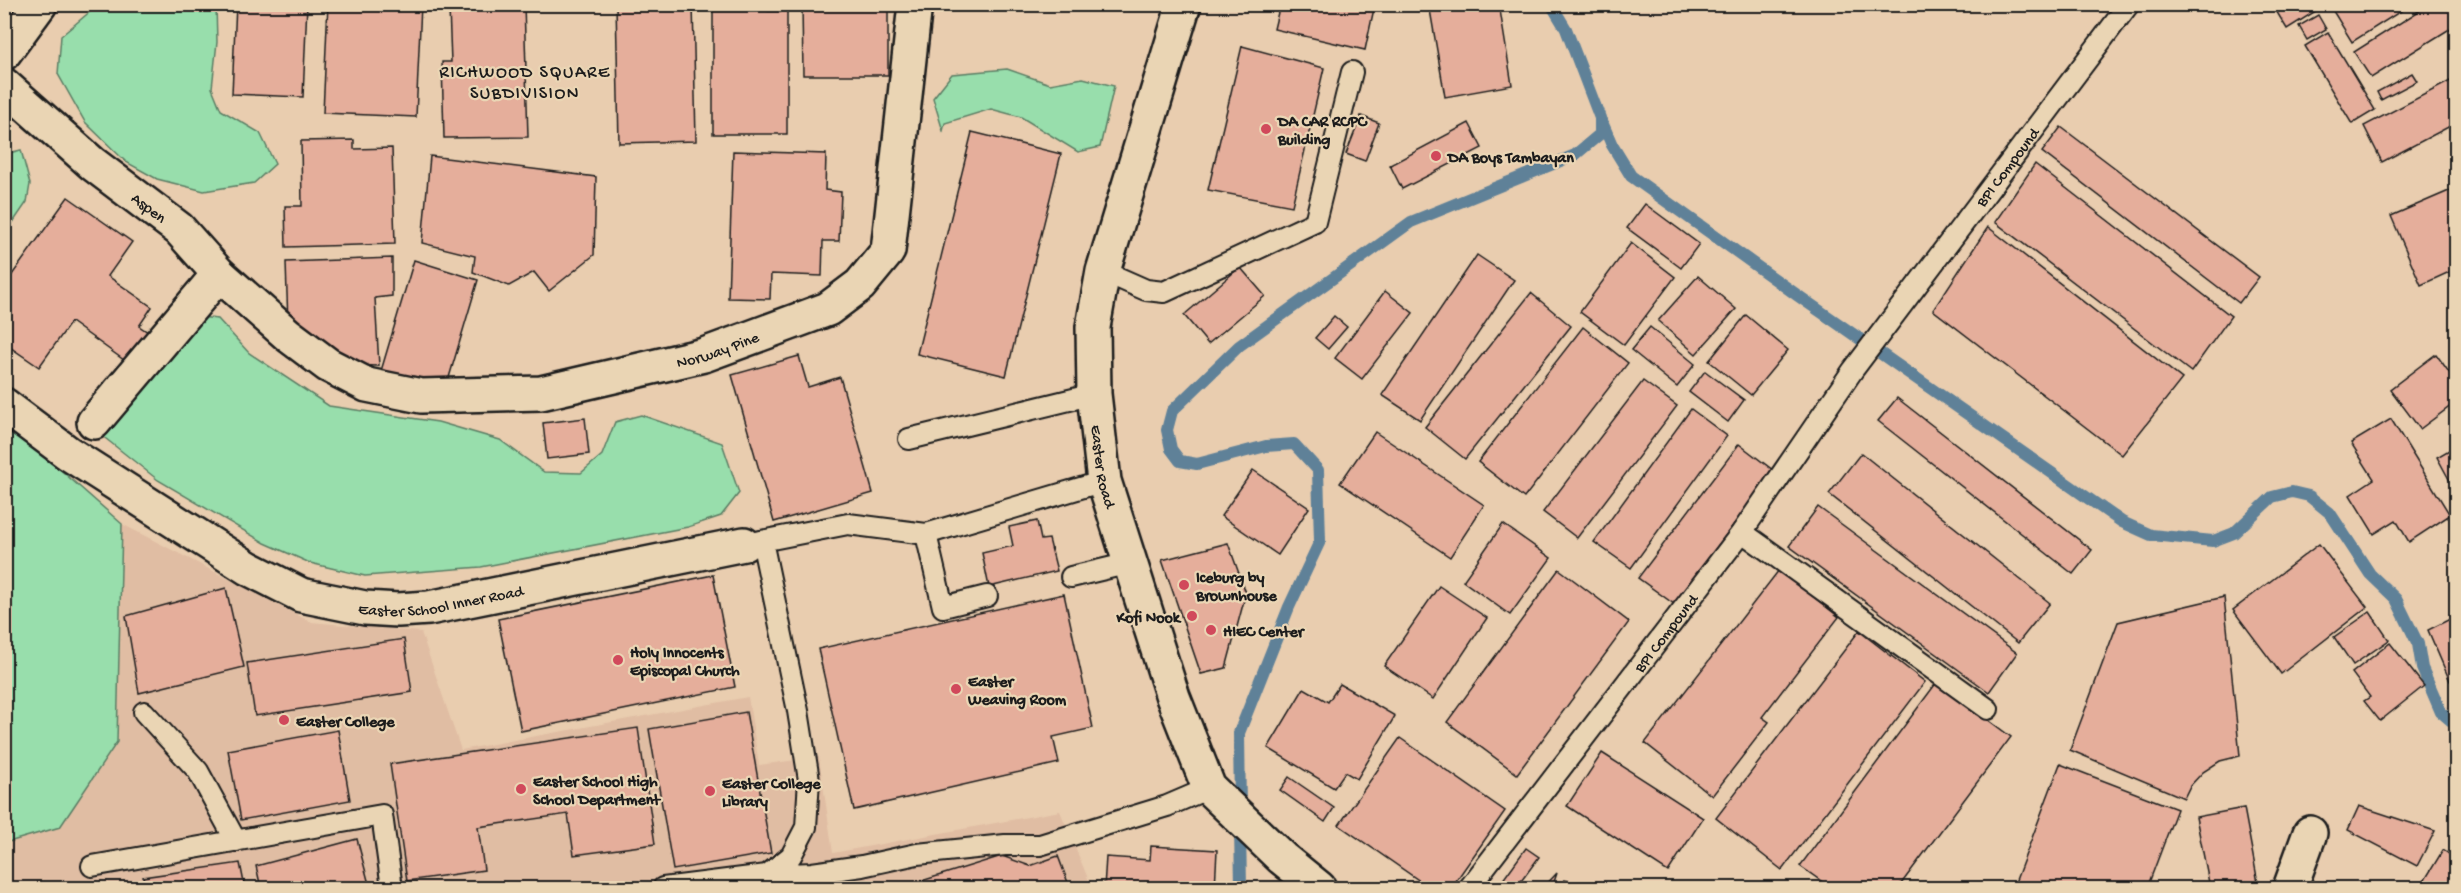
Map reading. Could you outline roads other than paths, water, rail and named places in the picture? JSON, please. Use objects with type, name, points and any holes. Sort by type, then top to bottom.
[{"type":"street","points":[[4,53],[40,4]]},
{"type":"street","name":"Norway Pine","points":[[288,335],[328,365],[367,385],[421,396],[541,393],[704,355],[828,309],[861,285],[888,251],[915,4]]},
{"type":"street","name":"Easter Road","points":[[1184,4],[1103,271],[1093,327],[1094,394],[1104,481],[1173,697],[1218,796],[1282,858],[1313,884]]},
{"type":"street","name":"Aspen","points":[[4,86],[93,164],[179,229],[219,274],[288,335]]},
{"type":"street","points":[[94,422],[219,274]]},
{"type":"street","name":"Easter School Inner Road","points":[[4,405],[68,453],[248,568],[301,596],[354,606],[398,610],[429,608],[753,543]]},
{"type":"street","points":[[2290,888],[2310,832]]},
{"type":"lane","name":"BPI Compound","points":[[1469,888],[1742,532],[1853,370],[2129,4]]},
{"type":"lane","points":[[1103,271],[1146,290],[1164,292],[1315,222],[1352,72]]},
{"type":"lane","points":[[909,439],[1094,394]]},
{"type":"lane","points":[[987,596],[943,607],[926,534],[1104,481]]},
{"type":"lane","name":"Easter School Inner Road","points":[[753,543],[848,524],[926,534]]},
{"type":"lane","points":[[1742,532],[1988,709]]},
{"type":"lane","points":[[753,543],[798,711],[809,780],[806,827],[791,856],[767,875]]},
{"type":"lane","points":[[1071,577],[1130,563]]},
{"type":"lane","points":[[144,712],[198,771],[236,841]]},
{"type":"lane","points":[[663,888],[767,875],[822,872],[928,853],[1005,845],[1040,846],[1167,806],[1218,796]]},
{"type":"lane","points":[[92,867],[382,815],[392,888]]},
{"type":"waterway","points":[[1240,809],[1239,733],[1289,607],[1320,541],[1318,470],[1294,444],[1266,446],[1197,464],[1180,461],[1171,449],[1167,430],[1172,411],[1239,346],[1411,222],[1575,155],[1600,134],[1600,118],[1566,29],[1551,4]]},
{"type":"waterway","points":[[1602,122],[1612,145],[1631,176],[2122,522],[2151,535],[2213,541],[2234,533],[2272,497],[2292,492],[2309,496],[2330,513],[2370,574],[2396,599],[2418,644],[2422,668],[2441,712],[2456,725]]},
{"type":"waterway","points":[[1240,827],[1241,888]]},
{"type":"place","name":"DA CAR RCPC Building","points":[[1266,129]]},
{"type":"place","name":"DA Boys Tambayan","points":[[1436,156]]},
{"type":"place","name":"Iceburg by Brownhouse","points":[[1184,585]]},
{"type":"place","name":"Kofi Nook","points":[[1192,616]]},
{"type":"place","name":"HIEC Center","points":[[1211,630]]},
{"type":"place","name":"Holy Innocents Episcopal Church","points":[[618,660]]},
{"type":"place","name":"Easter Weaving Room","points":[[956,689]]},
{"type":"place","name":"Easter College","points":[[284,720]]},
{"type":"place","name":"Easter School High School Department","points":[[521,789]]},
{"type":"place","name":"Easter College Library","points":[[710,791]]},
{"type":"district","name":"RICHWOOD SQUARE SUBDIVISION","points":[[525,82]]}]
